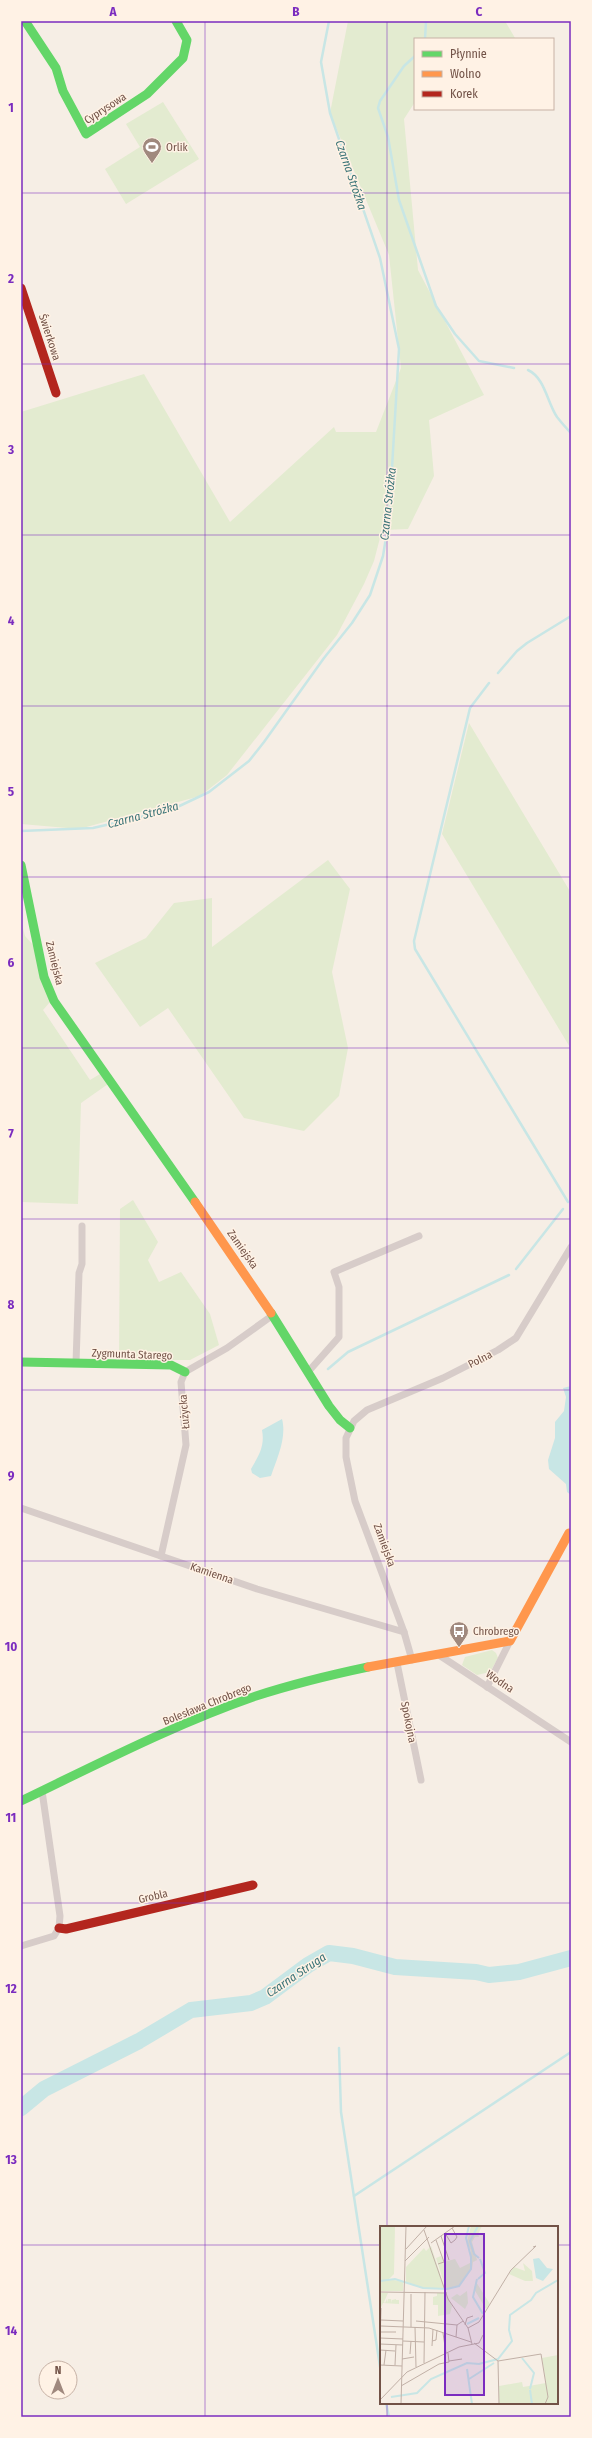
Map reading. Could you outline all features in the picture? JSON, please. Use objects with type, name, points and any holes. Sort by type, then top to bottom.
[{"type":"street","name":"Cyprysowa","points":[[25,21],[56,68],[63,90],[86,134],[147,94],[184,58],[187,40],[176,21]]},
{"type":"street","name":"Świerkowa","points":[[21,288],[56,393]]},
{"type":"street","name":"Zamiejska","points":[[21,865],[24,891],[44,977],[54,1001],[273,1315],[332,1410],[340,1420],[350,1428],[346,1438],[346,1457],[355,1501],[404,1632],[412,1660]]},
{"type":"street","name":"Zygmunta Starego","points":[[76,1363],[79,1273],[82,1264],[82,1226]]},
{"type":"street","points":[[308,1372],[338,1337],[339,1287],[334,1272],[419,1236]]},
{"type":"street","name":"Polna","points":[[350,1428],[360,1414],[367,1410],[443,1378],[498,1350],[516,1338],[571,1246]]},
{"type":"street","points":[[185,1372],[227,1348],[273,1315]]},
{"type":"street","name":"Zygmunta Starego","points":[[21,1362],[171,1365],[185,1372]]},
{"type":"street","name":"Łużycka","points":[[161,1556],[186,1445],[181,1382],[185,1372]]},
{"type":"street","name":"Kamienna","points":[[21,1508],[257,1589],[404,1632]]},
{"type":"street","points":[[487,1687],[568,1532]]},
{"type":"street","points":[[412,1660],[510,1641]]},
{"type":"street","name":"Wodna","points":[[439,1655],[571,1742]]},
{"type":"street","name":"Bolesława Chrobrego","points":[[21,1801],[242,1701],[291,1685],[412,1660]]},
{"type":"street","name":"Spokojna","points":[[398,1663],[421,1780]]},
{"type":"street","points":[[21,1946],[54,1936],[59,1928],[60,1916],[42,1791]]},
{"type":"street","name":"Grobla","points":[[59,1928],[66,1929],[253,1885]]},
{"type":"green space","points":[[348,21],[505,21],[515,38],[414,38],[414,104],[404,119],[418,270],[484,395],[429,420],[434,476],[408,529],[382,530],[374,561],[364,584],[337,635],[227,775],[200,796],[79,829],[21,824],[21,412],[144,374],[230,522],[334,427],[336,432],[376,432],[401,368],[389,255],[330,113]]},
{"type":"green space","name":"Orlik","points":[[163,102],[199,159],[126,204],[105,169],[140,147],[126,124]]},
{"type":"green space","points":[[469,723],[571,893],[571,1049],[442,834]]},
{"type":"green space","points":[[328,860],[350,889],[332,972],[348,1048],[339,1096],[304,1131],[244,1118],[168,1008],[140,1027],[95,963],[146,938],[174,903],[212,898],[212,947]]},
{"type":"green space","points":[[21,921],[25,936],[33,945],[50,1002],[43,1010],[90,1080],[100,1074],[108,1084],[81,1103],[78,1204],[21,1202]]},
{"type":"green space","points":[[133,1200],[158,1242],[148,1260],[159,1282],[181,1272],[210,1314],[219,1345],[190,1360],[119,1360],[120,1209]]},
{"type":"green space","points":[[492,1650],[496,1653],[498,1658],[490,1672],[477,1675],[462,1665],[465,1657]]},
{"type":"water","points":[[571,1386],[571,1495],[567,1492],[566,1484],[549,1469],[548,1460],[555,1438],[555,1422],[564,1411],[566,1397],[563,1388]]},
{"type":"water","points":[[282,1419],[282,1440],[271,1476],[260,1478],[252,1473],[251,1469],[262,1446],[262,1430]]},
{"type":"waterway","name":"Czarna Stróżka","points":[[21,831],[93,828],[171,810],[209,792],[249,761],[324,658],[352,623],[370,595],[383,556],[389,519],[399,349],[380,258],[330,113],[321,62],[329,21]]},
{"type":"waterway","points":[[425,38],[426,21]]},
{"type":"waterway","points":[[414,57],[404,66],[380,101],[378,108],[388,137],[399,200],[436,306],[455,334],[479,361],[514,368]]},
{"type":"waterway","points":[[528,370],[534,374],[542,384],[557,417],[571,433]]},
{"type":"waterway","points":[[498,673],[517,651],[527,643],[571,616]]},
{"type":"waterway","points":[[489,683],[470,708],[414,941],[415,949],[568,1202]]},
{"type":"waterway","points":[[516,1269],[563,1209]]},
{"type":"waterway","points":[[328,1369],[348,1352],[509,1275]]},
{"type":"waterway","name":"Czarna Struga","points":[[21,2108],[44,2089],[139,2041],[191,2010],[251,2003],[265,1997],[308,1965],[329,1953],[353,1956],[395,1967],[476,1972],[489,1975],[519,1972],[571,1958]]},
{"type":"waterway","points":[[339,2048],[341,2112],[380,2366]]},
{"type":"waterway","points":[[354,2196],[571,2052]]},
{"type":"waterway","points":[[386,2404],[389,2417]]},
{"type":"traffic: fast","points":[[25,21],[56,68],[63,91],[86,134],[147,94],[183,58],[187,40],[176,21]]},
{"type":"traffic: fast","points":[[21,865],[44,977],[54,1001],[195,1202]]},
{"type":"traffic: fast","points":[[271,1313],[329,1406],[340,1420],[350,1428]]},
{"type":"traffic: fast","points":[[21,1362],[171,1365],[185,1372]]},
{"type":"traffic: fast","points":[[21,1801],[137,1745],[226,1707],[284,1688],[368,1667]]},
{"type":"traffic: slow","points":[[195,1202],[271,1313]]},
{"type":"traffic: slow","points":[[368,1667],[510,1641],[569,1533]]},
{"type":"traffic: jam","points":[[21,288],[56,393]]},
{"type":"traffic: jam","points":[[59,1928],[66,1929],[253,1885]]},
{"type":"place","name":"Orlik","points":[[152,164]]},
{"type":"place","name":"Chrobrego","points":[[459,1648]]}]
